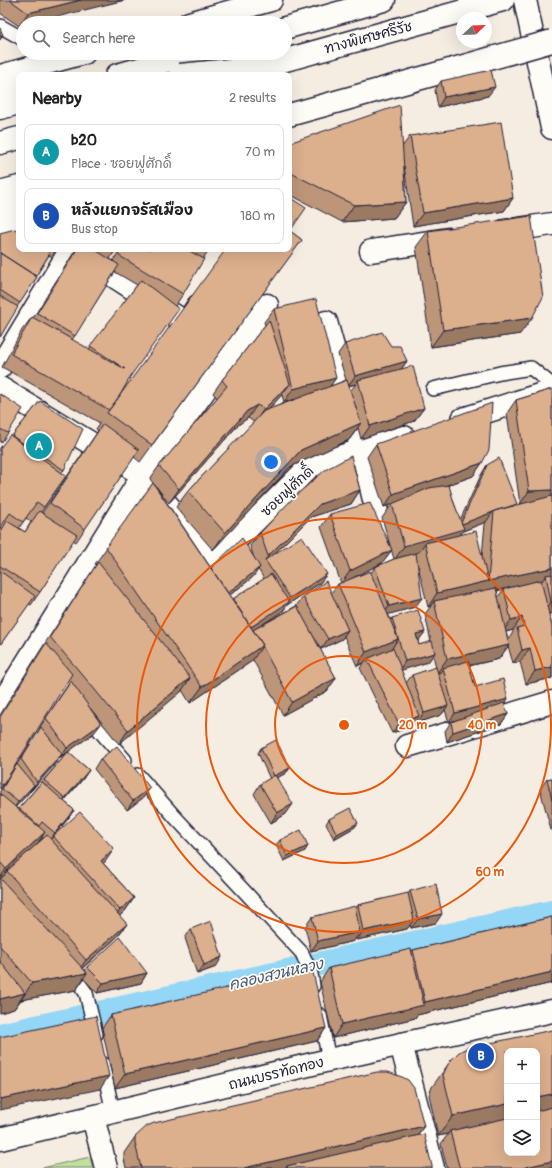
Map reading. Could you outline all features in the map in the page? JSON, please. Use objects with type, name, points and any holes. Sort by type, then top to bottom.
[{"type":"main road","points":[[292,26],[384,0]]},
{"type":"main road","name":"ทางพิเศษศรีรัช","points":[[292,58],[503,0]]},
{"type":"main road","points":[[526,0],[552,128]]},
{"type":"main road","points":[[211,16],[258,1]]},
{"type":"main road","points":[[292,114],[552,41]]},
{"type":"main road","points":[[0,76],[43,60]]},
{"type":"main road","points":[[128,72],[171,60]]},
{"type":"main road","points":[[219,72],[230,60]]},
{"type":"main road","name":"ทางพิเศษศรีรัช","points":[[243,72],[285,60]]},
{"type":"main road","points":[[210,72],[260,67]]},
{"type":"main road","points":[[0,94],[16,92]]},
{"type":"main road","points":[[0,108],[16,104]]},
{"type":"main road","points":[[0,143],[16,139]]},
{"type":"main road","points":[[0,192],[16,188]]},
{"type":"main road","points":[[0,213],[16,205]]},
{"type":"main road","points":[[0,228],[16,222]]},
{"type":"main road","points":[[371,251],[552,224]]},
{"type":"main road","points":[[0,367],[70,252]]},
{"type":"main road","points":[[77,252],[183,321],[190,318],[210,287]]},
{"type":"main road","points":[[0,706],[144,475],[267,305]]},
{"type":"main road","points":[[326,322],[362,450],[387,554]]},
{"type":"main road","points":[[0,388],[144,475]]},
{"type":"main road","points":[[445,424],[552,391]]},
{"type":"main road","name":"ซอยฟูศักดิ์","points":[[144,475],[214,562],[310,466],[422,431]]},
{"type":"main road","points":[[407,746],[552,702]]},
{"type":"main road","name":"ถนนบรรทัดทอง","points":[[0,1139],[329,1060],[552,1011]]},
{"type":"main road","points":[[400,1044],[433,1168]]},
{"type":"main road","points":[[103,1115],[106,1168]]},
{"type":"lane","points":[[0,26],[16,35]]},
{"type":"lane","points":[[433,389],[500,373],[531,368],[552,385]]},
{"type":"lane","points":[[75,703],[175,817],[302,953],[311,974],[329,1060]]},
{"type":"lane","points":[[57,959],[83,988],[88,998],[93,1021],[103,1115]]},
{"type":"green space","points":[[90,1157],[93,1168],[42,1168]]},
{"type":"building","points":[[10,0],[81,0],[28,13]]},
{"type":"building","points":[[0,28],[3,35],[0,35]]},
{"type":"building","points":[[491,70],[495,87],[444,97],[441,81]]},
{"type":"building","points":[[400,105],[406,202],[354,205],[292,174],[292,142]]},
{"type":"building","points":[[501,122],[513,198],[423,213],[410,136]]},
{"type":"building","points":[[292,199],[306,208],[292,228]]},
{"type":"building","points":[[531,216],[543,297],[532,318],[443,330],[428,231]]},
{"type":"building","points":[[16,230],[16,252],[50,253],[36,276],[0,253],[0,233]]},
{"type":"building","points":[[292,232],[302,240],[152,445],[107,413],[224,252],[292,252]]},
{"type":"building","points":[[75,252],[99,252],[119,265],[75,336],[37,313]]},
{"type":"building","points":[[120,252],[191,252],[204,259],[183,294],[118,255]]},
{"type":"building","points":[[0,253],[37,277],[20,303],[0,290]]},
{"type":"building","points":[[141,280],[179,309],[132,374],[119,397],[109,410],[11,354],[32,317],[125,369],[90,346]]},
{"type":"building","points":[[0,296],[18,307],[0,337]]},
{"type":"building","points":[[316,299],[336,378],[293,389],[274,309]]},
{"type":"building","points":[[269,320],[290,384],[264,409],[257,405],[247,411],[179,489],[159,466],[227,386],[222,380]]},
{"type":"building","points":[[382,332],[391,346],[400,346],[407,361],[355,376],[345,344]]},
{"type":"building","points":[[413,366],[424,408],[370,426],[358,380]]},
{"type":"building","points":[[347,380],[361,423],[301,450],[225,533],[188,491],[264,411]]},
{"type":"building","points":[[552,389],[552,490],[529,491],[516,400]]},
{"type":"building","points":[[0,394],[23,409],[8,433],[0,429]]},
{"type":"building","points":[[40,401],[83,429],[64,470],[12,436]]},
{"type":"building","points":[[492,403],[489,450],[482,463],[393,494],[376,444]]},
{"type":"building","points":[[103,424],[139,450],[85,529],[50,503]]},
{"type":"building","points":[[10,435],[66,476],[44,507],[37,502],[23,522],[10,513],[0,528],[0,448]]},
{"type":"building","points":[[351,456],[360,490],[320,504],[268,556],[260,533],[294,497],[325,470]]},
{"type":"building","points":[[499,458],[517,504],[494,511],[462,524],[461,523],[487,465]]},
{"type":"building","points":[[153,483],[263,645],[202,687],[106,547]]},
{"type":"building","points":[[449,485],[464,529],[404,546],[392,504],[429,488]]},
{"type":"building","points":[[552,496],[552,568],[488,581],[494,511]]},
{"type":"building","points":[[370,503],[392,550],[350,571],[330,514]]},
{"type":"building","points":[[39,511],[77,535],[40,592],[0,566],[0,533],[7,521],[25,532]]},
{"type":"building","points":[[476,531],[488,581],[437,593],[425,543]]},
{"type":"building","points":[[302,536],[327,574],[290,598],[265,560]]},
{"type":"building","points":[[242,538],[260,567],[228,593],[211,568]]},
{"type":"building","points":[[416,553],[422,598],[389,606],[375,567],[394,559]]},
{"type":"building","points":[[98,562],[190,678],[128,730],[50,637]]},
{"type":"building","points":[[0,571],[35,596],[0,645]]},
{"type":"building","points":[[370,571],[398,639],[366,652],[338,584]]},
{"type":"building","points":[[271,574],[289,602],[251,627],[233,599]]},
{"type":"building","points":[[552,574],[552,602],[551,602],[546,575]]},
{"type":"building","points":[[541,580],[552,627],[552,667],[535,671],[530,648],[522,650],[517,628],[524,626],[522,617],[511,620],[504,589]]},
{"type":"building","points":[[326,581],[348,630],[328,639],[303,597]]},
{"type":"building","points":[[496,588],[509,645],[447,659],[434,601]]},
{"type":"building","points":[[297,606],[336,678],[292,702],[262,646],[263,645],[253,630]]},
{"type":"building","points":[[418,610],[425,632],[416,634],[419,645],[432,641],[435,653],[405,661],[392,618]]},
{"type":"building","points":[[46,643],[72,674],[3,785],[0,783],[0,717]]},
{"type":"building","points":[[393,648],[419,716],[399,724],[367,659]]},
{"type":"building","points":[[468,661],[475,687],[503,679],[508,699],[455,713],[443,668]]},
{"type":"building","points":[[436,667],[448,706],[424,713],[412,675]]},
{"type":"building","points":[[71,681],[101,724],[67,748],[46,718]]},
{"type":"building","points":[[504,703],[508,714],[453,732],[451,722]]},
{"type":"building","points":[[41,727],[62,754],[37,782],[21,759]]},
{"type":"building","points":[[276,740],[290,768],[274,776],[261,748]]},
{"type":"building","points":[[117,746],[150,788],[133,801],[100,759]]},
{"type":"building","points":[[68,752],[89,770],[65,798],[44,780]]},
{"type":"building","points":[[17,764],[34,785],[18,802],[2,789]]},
{"type":"building","points":[[275,775],[293,804],[277,813],[260,784]]},
{"type":"building","points":[[552,778],[552,800],[547,779]]},
{"type":"building","points":[[42,782],[74,810],[55,833],[42,822],[39,826],[19,808]]},
{"type":"building","points":[[0,794],[45,832],[6,869],[0,862]]},
{"type":"building","points":[[350,808],[358,823],[337,834],[329,819]]},
{"type":"building","points":[[80,812],[114,849],[101,861],[134,898],[120,910],[53,836]]},
{"type":"building","points":[[301,830],[308,846],[287,856],[280,840]]},
{"type":"building","points":[[47,835],[127,924],[86,960],[7,871]]},
{"type":"building","points":[[0,878],[87,973],[32,983],[0,946]]},
{"type":"building","points":[[436,884],[442,914],[418,919],[410,891]]},
{"type":"building","points":[[408,893],[414,920],[363,931],[358,905]]},
{"type":"building","points":[[355,906],[360,932],[318,941],[312,917]]},
{"type":"building","points":[[552,917],[552,972],[425,1002],[413,950]]},
{"type":"building","points":[[211,921],[222,957],[204,965],[191,929]]},
{"type":"building","points":[[120,937],[147,973],[103,983],[87,967]]},
{"type":"building","points":[[411,949],[424,1005],[342,1024],[329,968]]},
{"type":"building","points":[[0,961],[25,993],[0,999]]},
{"type":"building","points":[[312,968],[326,1028],[125,1074],[111,1015]]},
{"type":"building","points":[[96,1016],[109,1076],[0,1099],[0,1037]]},
{"type":"building","points":[[552,1030],[552,1094],[540,1096],[540,1048],[504,1048],[504,1105],[453,1116],[443,1075],[452,1059],[459,1052],[467,1048]]},
{"type":"building","points":[[377,1072],[388,1072],[408,1080],[414,1088],[424,1126],[244,1168],[141,1168],[135,1137],[147,1126],[154,1123]]},
{"type":"building","points":[[552,1107],[552,1161],[522,1168],[461,1168],[459,1166],[450,1131],[504,1119],[504,1156],[540,1156],[540,1110]]},
{"type":"building","points":[[424,1134],[432,1168],[287,1168],[287,1166]]},
{"type":"waterway","name":"คลองสวนหลวง","points":[[0,1035],[552,912]]},
{"type":"place","name":"b20","points":[[39,446]]},
{"type":"place","name":"หลังแยกจรัสเมือง","points":[[481,1056]]}]
